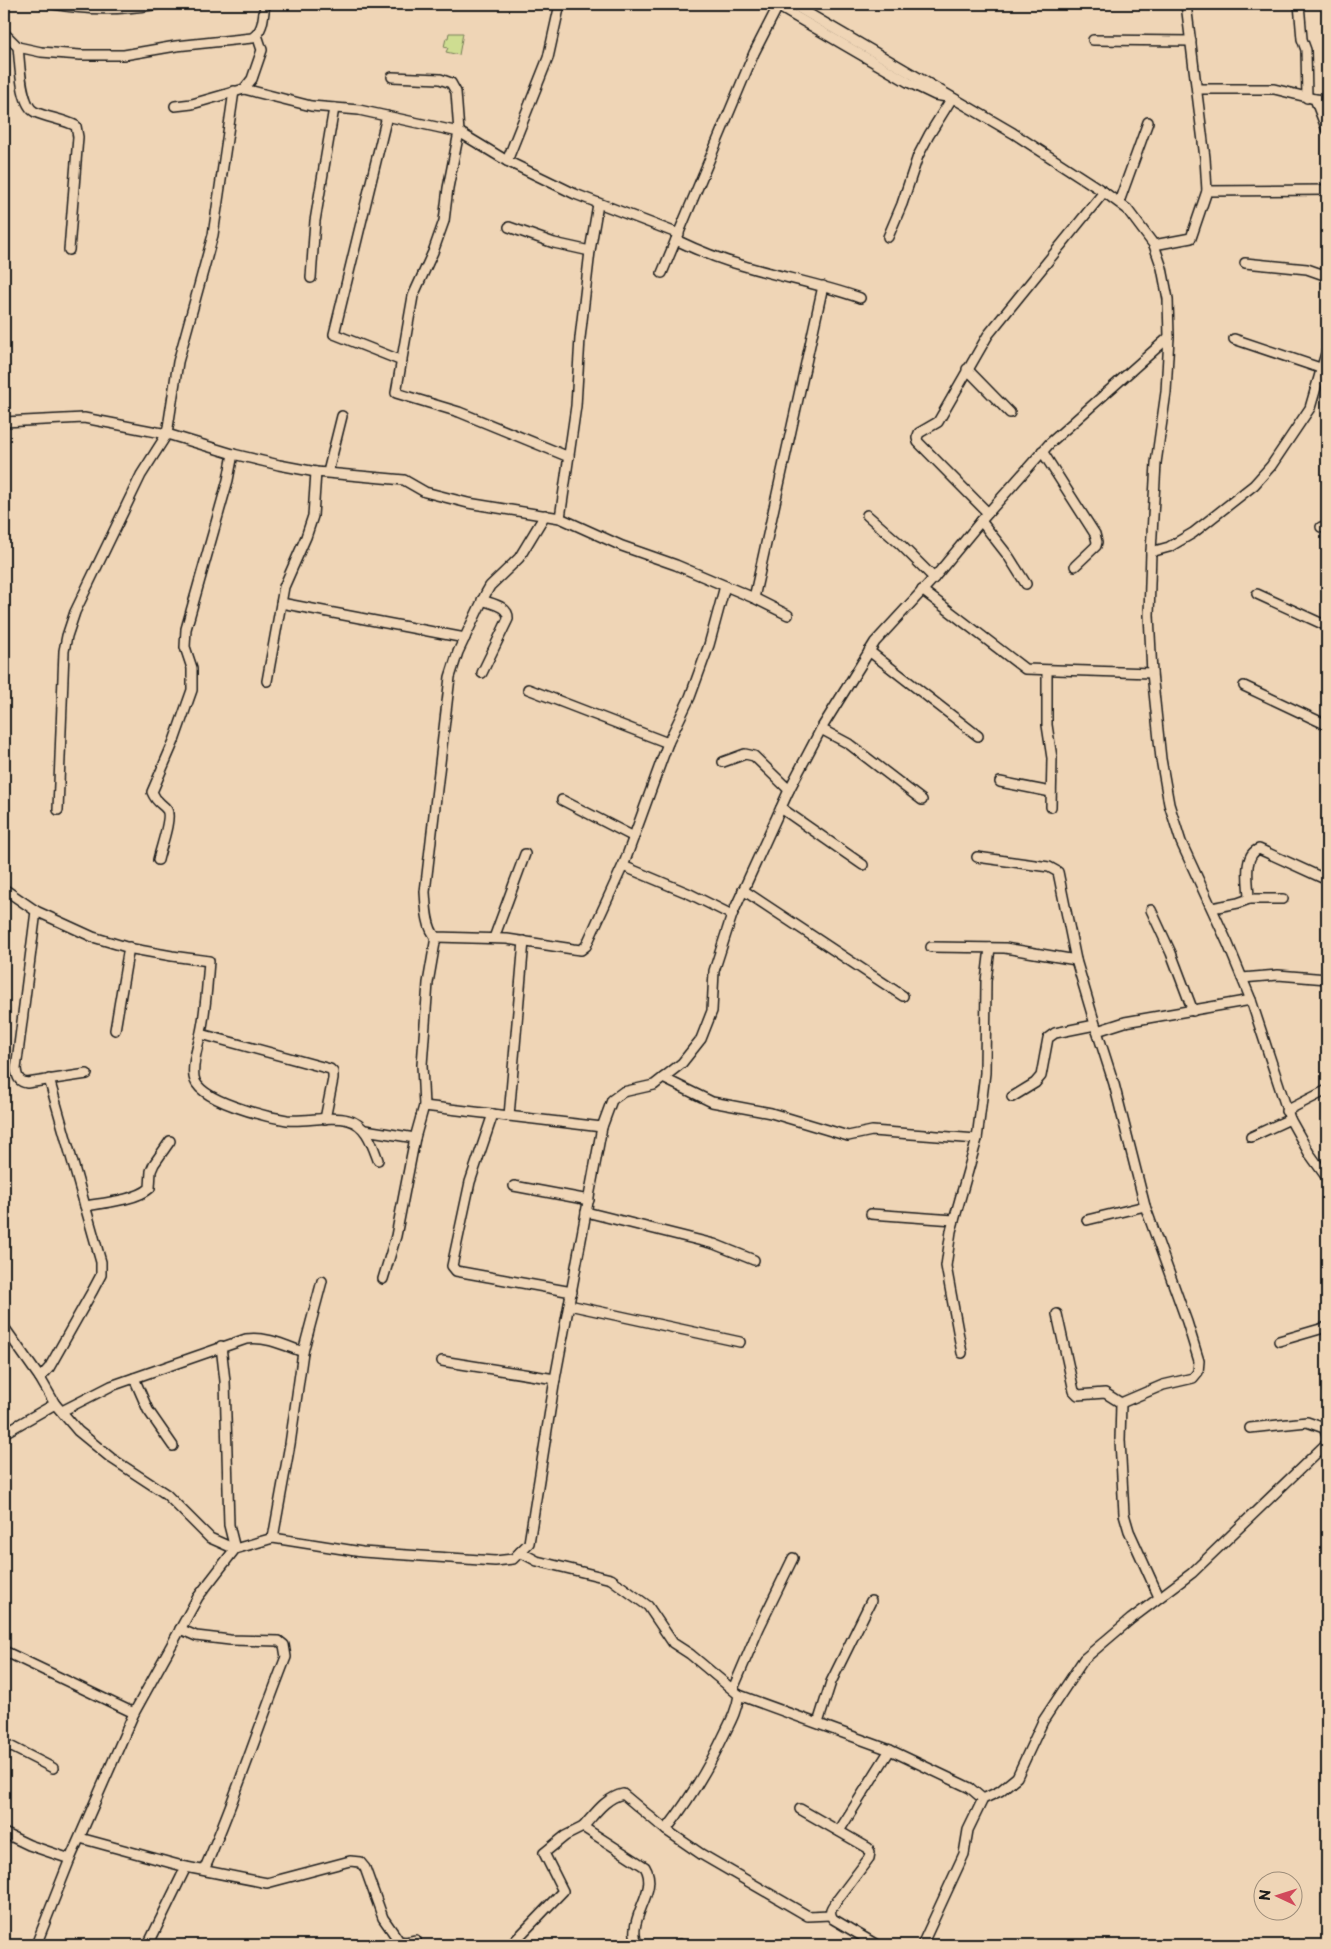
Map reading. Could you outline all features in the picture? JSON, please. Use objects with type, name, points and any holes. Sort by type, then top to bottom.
[{"type":"street","points":[[54,4],[91,10],[128,9],[159,4]]},
{"type":"street","points":[[4,34],[18,46],[41,52],[80,55],[124,55],[176,46],[252,38],[257,35],[261,28],[265,4]]},
{"type":"street","points":[[507,161],[548,58],[560,4]]},
{"type":"street","points":[[792,4],[1013,133],[1104,192],[1127,209],[1154,245],[1162,268],[1168,298],[1170,336],[1166,392],[1156,463],[1149,615],[1152,673],[1161,759],[1169,804],[1181,842],[1212,908],[1251,1000],[1288,1115],[1309,1153],[1327,1178]]},
{"type":"street","points":[[1154,245],[1191,238],[1207,190],[1205,158],[1186,4]]},
{"type":"street","points":[[1299,4],[1311,98],[1327,130]]},
{"type":"street","points":[[662,274],[754,53],[776,5],[908,82],[935,95],[952,98]]},
{"type":"street","points":[[244,89],[252,79],[262,50],[257,35]]},
{"type":"street","points":[[1093,40],[1191,41]]},
{"type":"street","points":[[18,46],[27,105],[34,112],[64,120],[76,126],[78,137],[69,250]]},
{"type":"street","points":[[392,77],[440,79],[452,84],[456,92],[459,132],[448,188],[444,221],[433,252],[413,296],[396,393],[459,412],[569,457]]},
{"type":"street","points":[[175,106],[192,104],[234,90],[244,89],[312,106],[360,110],[459,132],[507,161],[598,204],[636,216],[710,255],[739,265],[823,286],[860,298]]},
{"type":"street","points":[[1197,89],[1274,89],[1327,100]]},
{"type":"street","points":[[58,810],[63,670],[67,636],[75,612],[141,475],[167,434],[178,362],[213,235],[234,90]]},
{"type":"street","points":[[888,237],[902,204],[918,156],[928,135],[952,98]]},
{"type":"street","points":[[311,278],[315,220],[334,108]]},
{"type":"street","points":[[387,116],[334,334],[402,361]]},
{"type":"street","points":[[1119,202],[1148,122]]},
{"type":"street","points":[[1207,190],[1327,190]]},
{"type":"street","points":[[988,513],[918,442],[917,438],[919,433],[938,422],[988,335],[1104,192]]},
{"type":"street","points":[[560,518],[569,457],[590,251],[598,204]]},
{"type":"street","points":[[509,227],[554,243],[590,251]]},
{"type":"street","points":[[1245,263],[1307,270],[1327,276]]},
{"type":"street","points":[[754,598],[823,286]]},
{"type":"street","points":[[4,1327],[58,1407],[78,1431],[111,1458],[166,1494],[210,1538],[235,1548],[273,1538],[362,1552],[495,1561],[513,1559],[529,1543],[555,1379],[588,1200],[602,1127],[612,1100],[623,1092],[654,1085],[682,1063],[701,1039],[712,1011],[714,971],[732,915],[789,790],[821,729],[875,642],[934,578],[1042,451],[1170,336]]},
{"type":"street","points":[[1234,339],[1322,370]]},
{"type":"street","points":[[1151,552],[1169,546],[1193,533],[1254,485],[1271,466],[1310,408],[1327,350]]},
{"type":"street","points":[[968,369],[1010,413]]},
{"type":"street","points":[[328,472],[342,416]]},
{"type":"street","points":[[4,422],[84,418],[167,434],[232,454],[316,472],[392,477],[404,480],[425,492],[468,503],[560,518],[622,546],[676,565],[754,598],[788,616]]},
{"type":"street","points":[[1042,451],[1090,526],[1097,542],[1096,546],[1075,566]]},
{"type":"street","points":[[158,860],[169,816],[166,809],[159,805],[152,792],[174,741],[192,690],[192,668],[184,647],[186,629],[228,480],[232,454]]},
{"type":"street","points":[[267,681],[284,587],[313,516],[316,472]]},
{"type":"street","points":[[545,515],[519,558],[490,586],[465,638],[450,677],[425,892],[430,927],[436,937],[494,938],[524,941],[573,950],[581,950],[586,946],[623,866],[668,743],[690,697],[709,645],[725,586]]},
{"type":"street","points":[[866,515],[900,544],[934,578]]},
{"type":"street","points":[[981,521],[1009,556],[1026,584]]},
{"type":"street","points":[[922,590],[1025,669],[1152,673]]},
{"type":"street","points":[[1257,594],[1327,626]]},
{"type":"street","points":[[482,600],[506,609],[508,614],[508,619],[482,673]]},
{"type":"street","points":[[281,603],[465,638]]},
{"type":"street","points":[[869,651],[978,736]]},
{"type":"street","points":[[1047,671],[1047,725],[1052,758],[1051,806]]},
{"type":"street","points":[[1244,686],[1327,725]]},
{"type":"street","points":[[528,689],[668,743]]},
{"type":"street","points":[[821,729],[848,744],[922,800]]},
{"type":"street","points":[[723,762],[745,754],[754,756],[789,790]]},
{"type":"street","points":[[1000,782],[1051,792]]},
{"type":"street","points":[[562,800],[634,837]]},
{"type":"street","points":[[781,808],[863,865]]},
{"type":"street","points":[[1249,899],[1248,862],[1255,850],[1259,849],[1327,880]]},
{"type":"street","points":[[494,938],[525,854]]},
{"type":"street","points":[[977,856],[1049,867],[1058,872],[1076,960],[1114,1084],[1145,1206],[1199,1361],[1198,1372],[1193,1378],[1164,1385],[1121,1403]]},
{"type":"street","points":[[623,866],[690,894],[732,915]]},
{"type":"street","points":[[4,889],[36,911],[93,936],[129,947],[209,961],[206,1003],[201,1034],[196,1050],[194,1078],[202,1090],[222,1102],[259,1114],[288,1120],[348,1120],[365,1130],[415,1138]]},
{"type":"street","points":[[743,890],[903,996]]},
{"type":"street","points":[[1212,908],[1249,899],[1283,899]]},
{"type":"street","points":[[1151,910],[1171,953],[1193,1011]]},
{"type":"street","points":[[36,911],[16,1069],[17,1077],[22,1082],[27,1083],[87,1074]]},
{"type":"street","points":[[383,1280],[396,1236],[415,1138],[424,1106],[422,1065],[428,983],[436,937]]},
{"type":"street","points":[[509,1116],[524,941]]},
{"type":"street","points":[[114,1030],[129,947]]},
{"type":"street","points":[[931,948],[1024,950],[1076,960]]},
{"type":"street","points":[[962,1353],[946,1266],[954,1220],[977,1139],[985,1073],[986,981],[990,948]]},
{"type":"street","points":[[1242,978],[1278,976],[1327,979]]},
{"type":"street","points":[[1012,1097],[1042,1076],[1048,1038],[1055,1034],[1251,1000]]},
{"type":"street","points":[[201,1034],[330,1069],[333,1079],[325,1119]]},
{"type":"street","points":[[663,1078],[712,1102],[771,1113],[848,1136],[872,1131],[977,1139]]},
{"type":"street","points":[[40,1378],[49,1368],[100,1275],[101,1262],[49,1079]]},
{"type":"street","points":[[1251,1137],[1327,1090]]},
{"type":"street","points":[[424,1106],[602,1127]]},
{"type":"street","points":[[493,1114],[470,1182],[452,1266],[453,1270],[572,1292]]},
{"type":"street","points":[[365,1130],[378,1160]]},
{"type":"street","points":[[86,1206],[126,1198],[150,1188],[151,1172],[154,1164],[170,1141]]},
{"type":"street","points":[[514,1186],[588,1200]]},
{"type":"street","points":[[1086,1220],[1145,1206]]},
{"type":"street","points":[[586,1212],[714,1244],[754,1260]]},
{"type":"street","points":[[871,1214],[954,1220]]},
{"type":"street","points":[[273,1538],[290,1444],[303,1352],[322,1281]]},
{"type":"street","points":[[569,1305],[740,1342]]},
{"type":"street","points":[[1056,1314],[1074,1391],[1078,1395],[1105,1393],[1121,1403]]},
{"type":"street","points":[[1279,1341],[1327,1327]]},
{"type":"street","points":[[4,1433],[58,1407],[221,1346],[258,1337],[303,1352]]},
{"type":"street","points":[[221,1346],[225,1381],[229,1524],[235,1548]]},
{"type":"street","points":[[442,1361],[555,1379]]},
{"type":"street","points":[[134,1378],[148,1410],[173,1446]]},
{"type":"street","points":[[1121,1403],[1120,1440],[1124,1514],[1129,1530],[1160,1597]]},
{"type":"street","points":[[1250,1428],[1307,1422],[1324,1428],[1327,1436]]},
{"type":"street","points":[[922,1945],[964,1854],[968,1830],[983,1799],[1000,1791],[1017,1776],[1042,1720],[1084,1659],[1131,1619],[1192,1573],[1327,1443]]},
{"type":"street","points":[[36,1945],[70,1859],[134,1713],[198,1597],[235,1548]]},
{"type":"street","points":[[520,1552],[537,1561],[611,1579],[648,1606],[673,1642],[736,1692],[890,1750],[970,1788],[983,1799]]},
{"type":"street","points":[[666,1830],[690,1798],[713,1759],[737,1708],[736,1692],[759,1628],[793,1558]]},
{"type":"street","points":[[818,1723],[831,1682],[872,1601]]},
{"type":"street","points":[[180,1629],[196,1636],[230,1640],[279,1642],[284,1645],[286,1657],[259,1724],[221,1832],[204,1870]]},
{"type":"street","points":[[4,1651],[134,1713]]},
{"type":"street","points":[[4,1743],[53,1768]]},
{"type":"street","points":[[839,1831],[890,1750]]},
{"type":"street","points":[[512,1945],[563,1891],[544,1853],[565,1836],[583,1827],[607,1801],[614,1796],[623,1794],[666,1830],[701,1854],[808,1916],[830,1915]]},
{"type":"street","points":[[800,1809],[868,1848],[870,1852],[869,1858],[831,1909],[830,1915]]},
{"type":"street","points":[[583,1827],[645,1867],[650,1875],[650,1884],[635,1930],[637,1945]]},
{"type":"street","points":[[4,1834],[70,1859]]},
{"type":"street","points":[[80,1838],[186,1867],[267,1883],[350,1861],[360,1862],[365,1868],[383,1918],[399,1941],[416,1940]]},
{"type":"street","points":[[148,1945],[186,1867]]},
{"type":"street","points":[[830,1915],[833,1919],[877,1945]]},
{"type":"green space","points":[[449,33],[463,33],[459,55],[446,52],[448,48],[444,47]]}]
